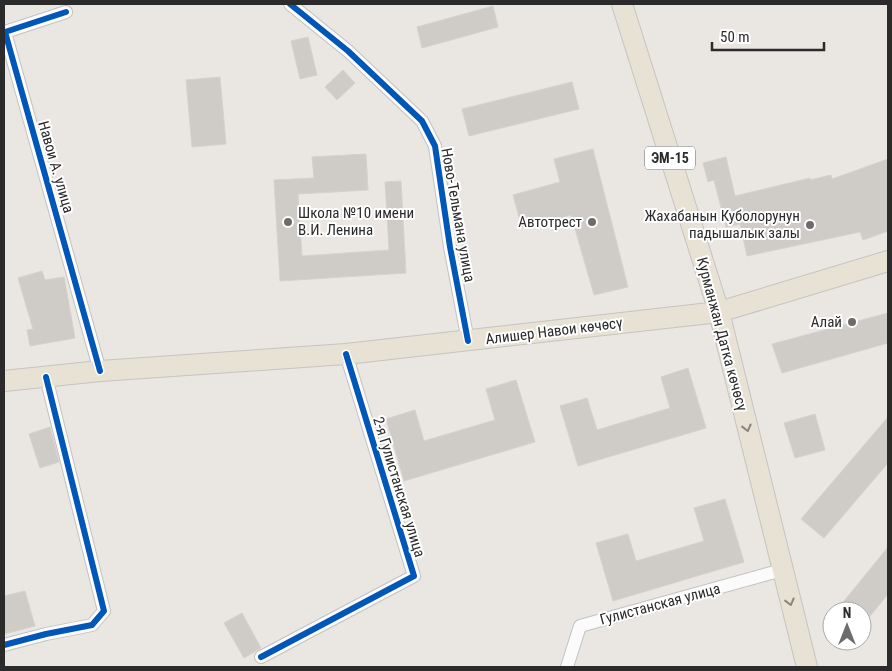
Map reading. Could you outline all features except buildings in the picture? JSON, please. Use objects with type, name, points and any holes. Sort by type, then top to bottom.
[{"type":"main road","name":"Курманжан Датка көчөсү","points":[[622,4],[718,312],[807,667]]},
{"type":"main road","name":"Алишер Навои көчөсү","points":[[4,381],[100,371],[346,354],[718,312],[888,261]]},
{"type":"street","name":"Ново-Тельмана улица","points":[[290,4],[348,51],[422,121],[434,146],[450,247],[468,341]]},
{"type":"street","name":"Навои А. улица","points":[[66,12],[5,32],[100,371]]},
{"type":"street","name":"2-я Гулистанская улица","points":[[261,657],[414,576],[346,354]]},
{"type":"street","points":[[4,645],[92,625],[104,611],[46,377]]},
{"type":"street","name":"Гулистанская улица","points":[[568,667],[580,626],[782,570]]},
{"type":"cycle path","points":[[290,4],[348,51],[422,121],[435,146],[450,247],[468,341]]},
{"type":"cycle path","points":[[66,12],[5,32],[100,371]]},
{"type":"cycle path","points":[[261,657],[414,576],[346,354]]},
{"type":"cycle path","points":[[4,645],[92,625],[104,611],[46,377]]},
{"type":"place","name":"Школа №10 имени В.И. Ленина","points":[[288,222]]},
{"type":"place","name":"Автотрест","points":[[592,222]]},
{"type":"place","name":"Жахабанын Куболорунун падышалык залы","points":[[810,225]]},
{"type":"place","name":"Алай","points":[[852,322]]}]
